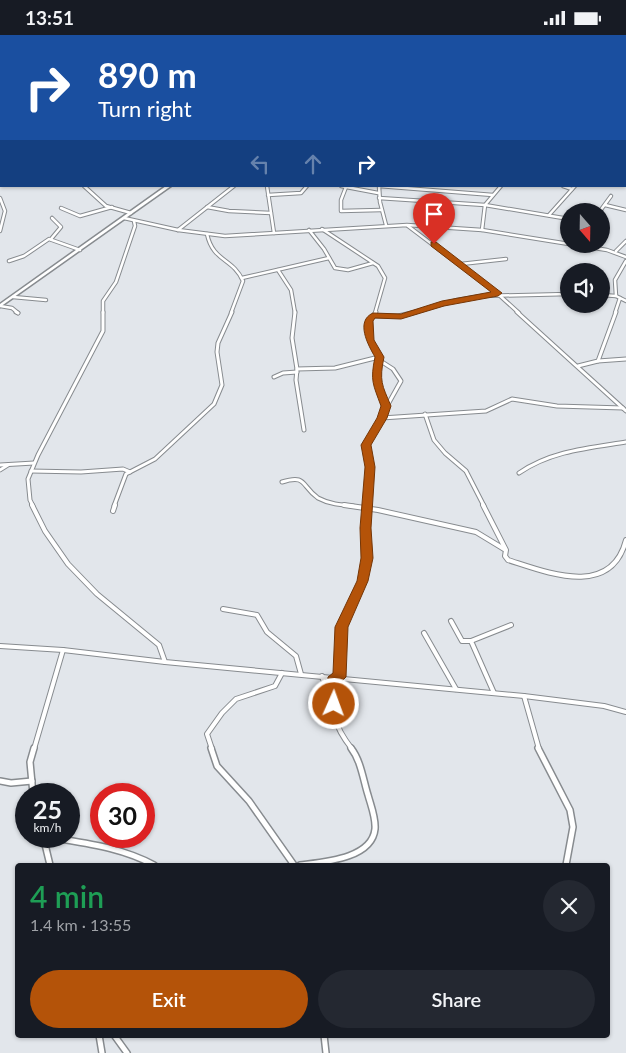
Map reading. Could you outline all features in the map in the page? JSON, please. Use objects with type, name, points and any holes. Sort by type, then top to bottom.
[{"type":"main road","points":[[0,306],[168,187]]},
{"type":"street","points":[[85,187],[102,203],[131,213]]},
{"type":"street","points":[[178,230],[233,187]]},
{"type":"street","points":[[268,187],[274,233]]},
{"type":"street","points":[[268,195],[301,193],[306,187]]},
{"type":"street","points":[[378,193],[346,187],[341,200],[341,211],[381,210]]},
{"type":"street","points":[[379,187],[381,210],[386,225]]},
{"type":"street","points":[[392,187],[493,195]]},
{"type":"street","points":[[482,230],[486,205],[500,187]]},
{"type":"street","points":[[549,215],[572,189],[565,187]]},
{"type":"street","points":[[606,203],[611,196]]},
{"type":"street","points":[[0,198],[2,206],[6,211],[0,229]]},
{"type":"street","points":[[379,198],[486,205],[560,217]]},
{"type":"street","points":[[610,206],[626,210]]},
{"type":"street","points":[[61,208],[80,216],[112,207]]},
{"type":"street","points":[[207,207],[229,211],[271,213]]},
{"type":"street","points":[[51,239],[61,227],[52,218]]},
{"type":"street","points":[[124,218],[178,230],[234,236],[407,225],[482,230],[560,242]]},
{"type":"street","points":[[134,221],[135,226],[116,282],[103,301],[103,331],[34,463],[28,479],[30,500],[45,531],[68,564],[97,594],[159,645],[165,662]]},
{"type":"street","points":[[407,225],[498,293],[624,409]]},
{"type":"street","points":[[314,863],[359,853],[372,840],[375,829],[373,813],[357,757],[341,735],[333,715],[334,692],[342,627],[365,571],[370,467],[366,445],[401,381],[399,374],[392,367],[379,359],[370,340],[369,321],[377,310],[385,278],[380,269],[373,263],[322,229]]},
{"type":"street","points":[[309,230],[335,268],[341,270],[373,263]]},
{"type":"street","points":[[114,511],[122,482],[130,472],[155,459],[214,404],[220,394],[223,381],[218,343],[242,287],[242,278],[237,269],[216,256],[208,245],[206,234]]},
{"type":"street","points":[[9,261],[24,255],[45,240],[51,239],[80,249]]},
{"type":"street","points":[[616,251],[626,241]]},
{"type":"street","points":[[610,250],[616,251],[626,257]]},
{"type":"street","points":[[242,278],[329,257]]},
{"type":"street","points":[[461,264],[506,259]]},
{"type":"street","points":[[598,361],[607,340],[618,297],[616,280],[626,261]]},
{"type":"street","points":[[278,270],[291,290],[294,301],[295,322],[292,338],[304,430]]},
{"type":"street","points":[[373,316],[401,316],[442,303],[498,293],[560,294]]},
{"type":"street","points":[[610,296],[626,301]]},
{"type":"street","points":[[13,297],[46,301]]},
{"type":"street","points":[[0,306],[12,309],[18,313]]},
{"type":"street","points":[[274,377],[283,373],[335,368],[379,359]]},
{"type":"street","points":[[379,359],[376,376],[386,406]]},
{"type":"street","points":[[577,366],[598,361],[626,359]]},
{"type":"street","points":[[382,418],[486,411],[499,407],[505,401],[512,399],[557,405],[624,409]]},
{"type":"street","points":[[425,414],[434,439],[445,453],[466,471],[506,550],[505,556],[508,560],[559,576],[590,577],[609,567],[624,550],[626,540]]},
{"type":"street","points":[[519,473],[531,463],[556,455],[626,442]]},
{"type":"street","points":[[0,465],[34,463]]},
{"type":"street","points":[[0,470],[8,465]]},
{"type":"street","points":[[31,471],[81,472],[123,469],[130,472]]},
{"type":"street","points":[[282,482],[295,478],[300,480],[317,497],[329,503],[367,508],[476,532],[506,550]]},
{"type":"street","points":[[223,609],[257,615],[267,633],[296,656],[301,674]]},
{"type":"street","points":[[451,621],[462,641],[471,641],[511,625]]},
{"type":"street","points":[[424,633],[456,689]]},
{"type":"street","points":[[471,641],[494,693]]},
{"type":"street","points":[[0,646],[62,650],[165,662],[524,696],[604,706],[626,712]]},
{"type":"street","points":[[0,781],[21,783],[32,781],[30,762],[62,650]]},
{"type":"street","points":[[282,673],[275,686],[236,699],[222,713],[207,734],[217,765],[249,801],[293,863]]},
{"type":"street","points":[[322,676],[325,685],[334,692]]},
{"type":"street","points":[[524,696],[536,744],[570,810],[573,827],[566,863]]},
{"type":"street","points":[[80,842],[117,849],[142,857],[151,863]]},
{"type":"street","points":[[46,848],[50,863]]},
{"type":"street","points":[[100,1038],[102,1053]]},
{"type":"street","points":[[116,1038],[127,1053]]},
{"type":"street","points":[[324,1038],[326,1053]]},
{"type":"route","points":[[334,704],[335,677],[340,677],[340,635],[344,619],[362,581],[367,558],[366,528],[370,467],[366,445],[382,418],[386,406],[377,382],[379,357],[376,348],[370,340],[369,321],[373,316],[401,316],[442,303],[498,293],[434,244]]}]
